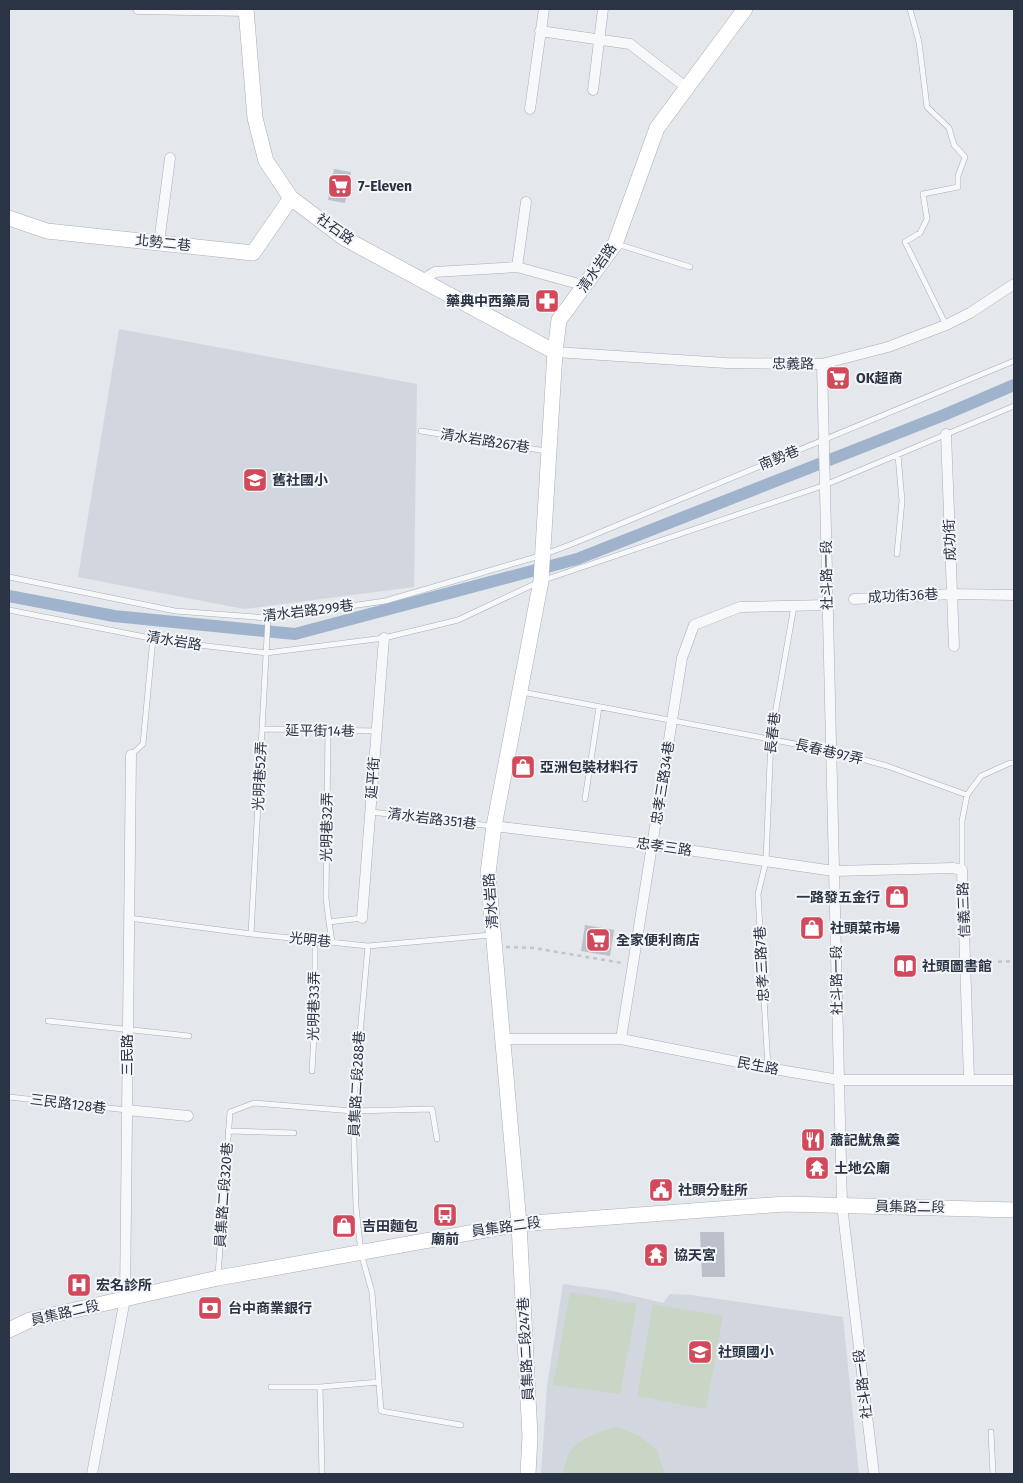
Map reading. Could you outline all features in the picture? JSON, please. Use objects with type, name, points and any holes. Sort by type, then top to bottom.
[{"type":"street","points":[[138,9],[246,10]]},
{"type":"street","points":[[530,109],[544,9]]},
{"type":"street","points":[[593,90],[603,9]]},
{"type":"street","name":"清水岩路","points":[[519,1224],[488,873],[494,826],[541,581],[555,352],[559,320],[586,286],[615,244],[657,128],[745,9]]},
{"type":"street","name":"社石路","points":[[246,10],[255,118],[266,161],[291,198],[344,238],[555,352]]},
{"type":"street","points":[[540,31],[630,44],[686,88]]},
{"type":"street","points":[[159,243],[170,158]]},
{"type":"street","name":"北勢二巷","points":[[9,218],[47,231],[253,253],[291,198]]},
{"type":"street","points":[[517,267],[526,202]]},
{"type":"street","points":[[422,280],[435,272],[517,267],[586,286]]},
{"type":"street","name":"忠義路","points":[[555,352],[726,363],[822,364],[888,347],[946,325],[970,313],[1014,284]]},
{"type":"street","points":[[822,364],[824,440]]},
{"type":"street","name":"成功街","points":[[946,434],[954,646]]},
{"type":"street","name":"社斗路一段","points":[[824,440],[842,1205],[874,1474]]},
{"type":"street","name":"成功街36巷","points":[[854,599],[952,594],[1014,595]]},
{"type":"street","name":"忠孝三路34巷","points":[[653,845],[682,658],[694,625],[740,607],[828,605]]},
{"type":"street","name":"延平街","points":[[362,918],[384,638]]},
{"type":"street","name":"三民路","points":[[92,1474],[125,1299],[131,755]]},
{"type":"street","name":"忠孝三路","points":[[494,826],[653,845],[834,871]]},
{"type":"street","points":[[621,1039],[653,845]]},
{"type":"street","name":"信義三路","points":[[834,871],[953,868],[962,870],[969,1079]]},
{"type":"street","name":"民生路","points":[[502,1038],[621,1039],[839,1080],[1014,1080]]},
{"type":"street","points":[[127,1110],[188,1116]]},
{"type":"street","name":"員集路二段","points":[[9,1330],[30,1320],[218,1278],[519,1224],[785,1204],[1014,1210]]},
{"type":"street","name":"員集路二段247巷","points":[[519,1224],[530,1436],[528,1474]]},
{"type":"lane","points":[[910,9],[919,42],[927,107],[949,128],[954,145],[965,157],[958,176],[958,187],[923,194],[927,219],[920,233],[905,242],[946,325]]},
{"type":"lane","points":[[615,244],[690,267]]},
{"type":"lane","name":"南勢巷","points":[[543,555],[1014,361]]},
{"type":"lane","points":[[946,434],[1014,406]]},
{"type":"lane","name":"清水岩路267巷","points":[[421,431],[549,451]]},
{"type":"lane","name":"清水岩路","points":[[9,610],[153,638],[266,652],[384,638],[458,620],[541,581],[825,485],[946,434]]},
{"type":"lane","points":[[897,554],[902,501],[898,455]]},
{"type":"lane","name":"清水岩路299巷","points":[[9,577],[175,611],[268,618],[385,601],[543,555]]},
{"type":"lane","name":"長春巷","points":[[766,861],[771,740],[794,606]]},
{"type":"lane","name":"光明巷52弄","points":[[251,934],[268,618]]},
{"type":"lane","name":"三民路","points":[[131,755],[142,744],[153,638]]},
{"type":"lane","name":"長春巷97弄","points":[[520,692],[832,751],[887,766],[967,794]]},
{"type":"lane","points":[[585,799],[599,707]]},
{"type":"lane","name":"延平街14巷","points":[[262,729],[377,732]]},
{"type":"lane","name":"光明巷32弄","points":[[328,731],[326,898],[332,942]]},
{"type":"lane","points":[[962,870],[962,821],[967,794],[981,776],[1010,762],[1014,762]]},
{"type":"lane","name":"清水岩路351巷","points":[[371,812],[494,826]]},
{"type":"lane","name":"忠孝三路7巷","points":[[766,861],[758,894],[768,1068]]},
{"type":"lane","name":"光明巷","points":[[128,918],[251,934],[368,946],[494,940]]},
{"type":"lane","points":[[329,922],[362,918]]},
{"type":"lane","name":"光明巷33弄","points":[[312,1071],[316,1017],[315,940]]},
{"type":"lane","name":"員集路二段288巷","points":[[368,946],[353,1111],[356,1207],[361,1253],[372,1292],[381,1411],[461,1425]]},
{"type":"lane","points":[[48,1021],[188,1036]]},
{"type":"lane","name":"三民路128巷","points":[[9,1097],[127,1110]]},
{"type":"lane","name":"員集路二段320巷","points":[[218,1278],[230,1112],[254,1103],[353,1111]]},
{"type":"lane","points":[[353,1111],[432,1109],[437,1139]]},
{"type":"lane","points":[[228,1131],[294,1133]]},
{"type":"lane","points":[[271,1387],[320,1387],[379,1382]]},
{"type":"lane","points":[[320,1387],[322,1474]]},
{"type":"lane","points":[[991,1432],[993,1474]]},
{"type":"path","points":[[494,940],[633,965]]},
{"type":"path","points":[[965,963],[1014,961]]},
{"type":"shaded area","name":"舊社國小","points":[[119,329],[417,384],[414,587],[244,609],[78,577]]},
{"type":"shaded area","name":"社頭國小","points":[[563,1284],[613,1291],[663,1303],[670,1294],[691,1295],[843,1317],[859,1474],[541,1474],[547,1386]]},
{"type":"green space","points":[[570,1292],[637,1304],[620,1394],[553,1385]]},
{"type":"green space","points":[[653,1304],[723,1316],[706,1409],[637,1396]]},
{"type":"green space","points":[[617,1427],[640,1436],[657,1450],[664,1474],[563,1474],[570,1451],[575,1446],[588,1437]]},
{"type":"building","name":"7-Eleven","points":[[334,169],[351,172],[345,203],[328,200]]},
{"type":"building","name":"全家便利商店","points":[[585,925],[614,930],[610,956],[581,951]]},
{"type":"building","points":[[700,1232],[724,1232],[725,1277],[702,1277]]},
{"type":"waterway","points":[[9,596],[114,616],[295,634],[577,559],[944,415],[1014,385]]},
{"type":"place","name":"7-Eleven","points":[[340,186]]},
{"type":"place","name":"藥典中西藥局","points":[[547,301]]},
{"type":"place","name":"OK超商","points":[[838,378]]},
{"type":"place","name":"舊社國小","points":[[255,480]]},
{"type":"place","name":"亞洲包裝材料行","points":[[523,767]]},
{"type":"place","name":"一路發五金行","points":[[897,897]]},
{"type":"place","name":"社頭菜市場","points":[[812,928]]},
{"type":"place","name":"全家便利商店","points":[[598,940]]},
{"type":"place","name":"社頭圖書館","points":[[905,966]]},
{"type":"place","name":"蕭記魷魚羹","points":[[813,1140]]},
{"type":"place","name":"土地公廟","points":[[817,1168]]},
{"type":"place","name":"社頭分駐所","points":[[661,1190]]},
{"type":"place","name":"廟前","points":[[445,1215]]},
{"type":"place","name":"吉田麵包","points":[[344,1226]]},
{"type":"place","name":"協天宮","points":[[656,1255]]},
{"type":"place","name":"宏名診所","points":[[79,1285]]},
{"type":"place","name":"台中商業銀行","points":[[210,1308]]},
{"type":"place","name":"社頭國小","points":[[700,1352]]}]
